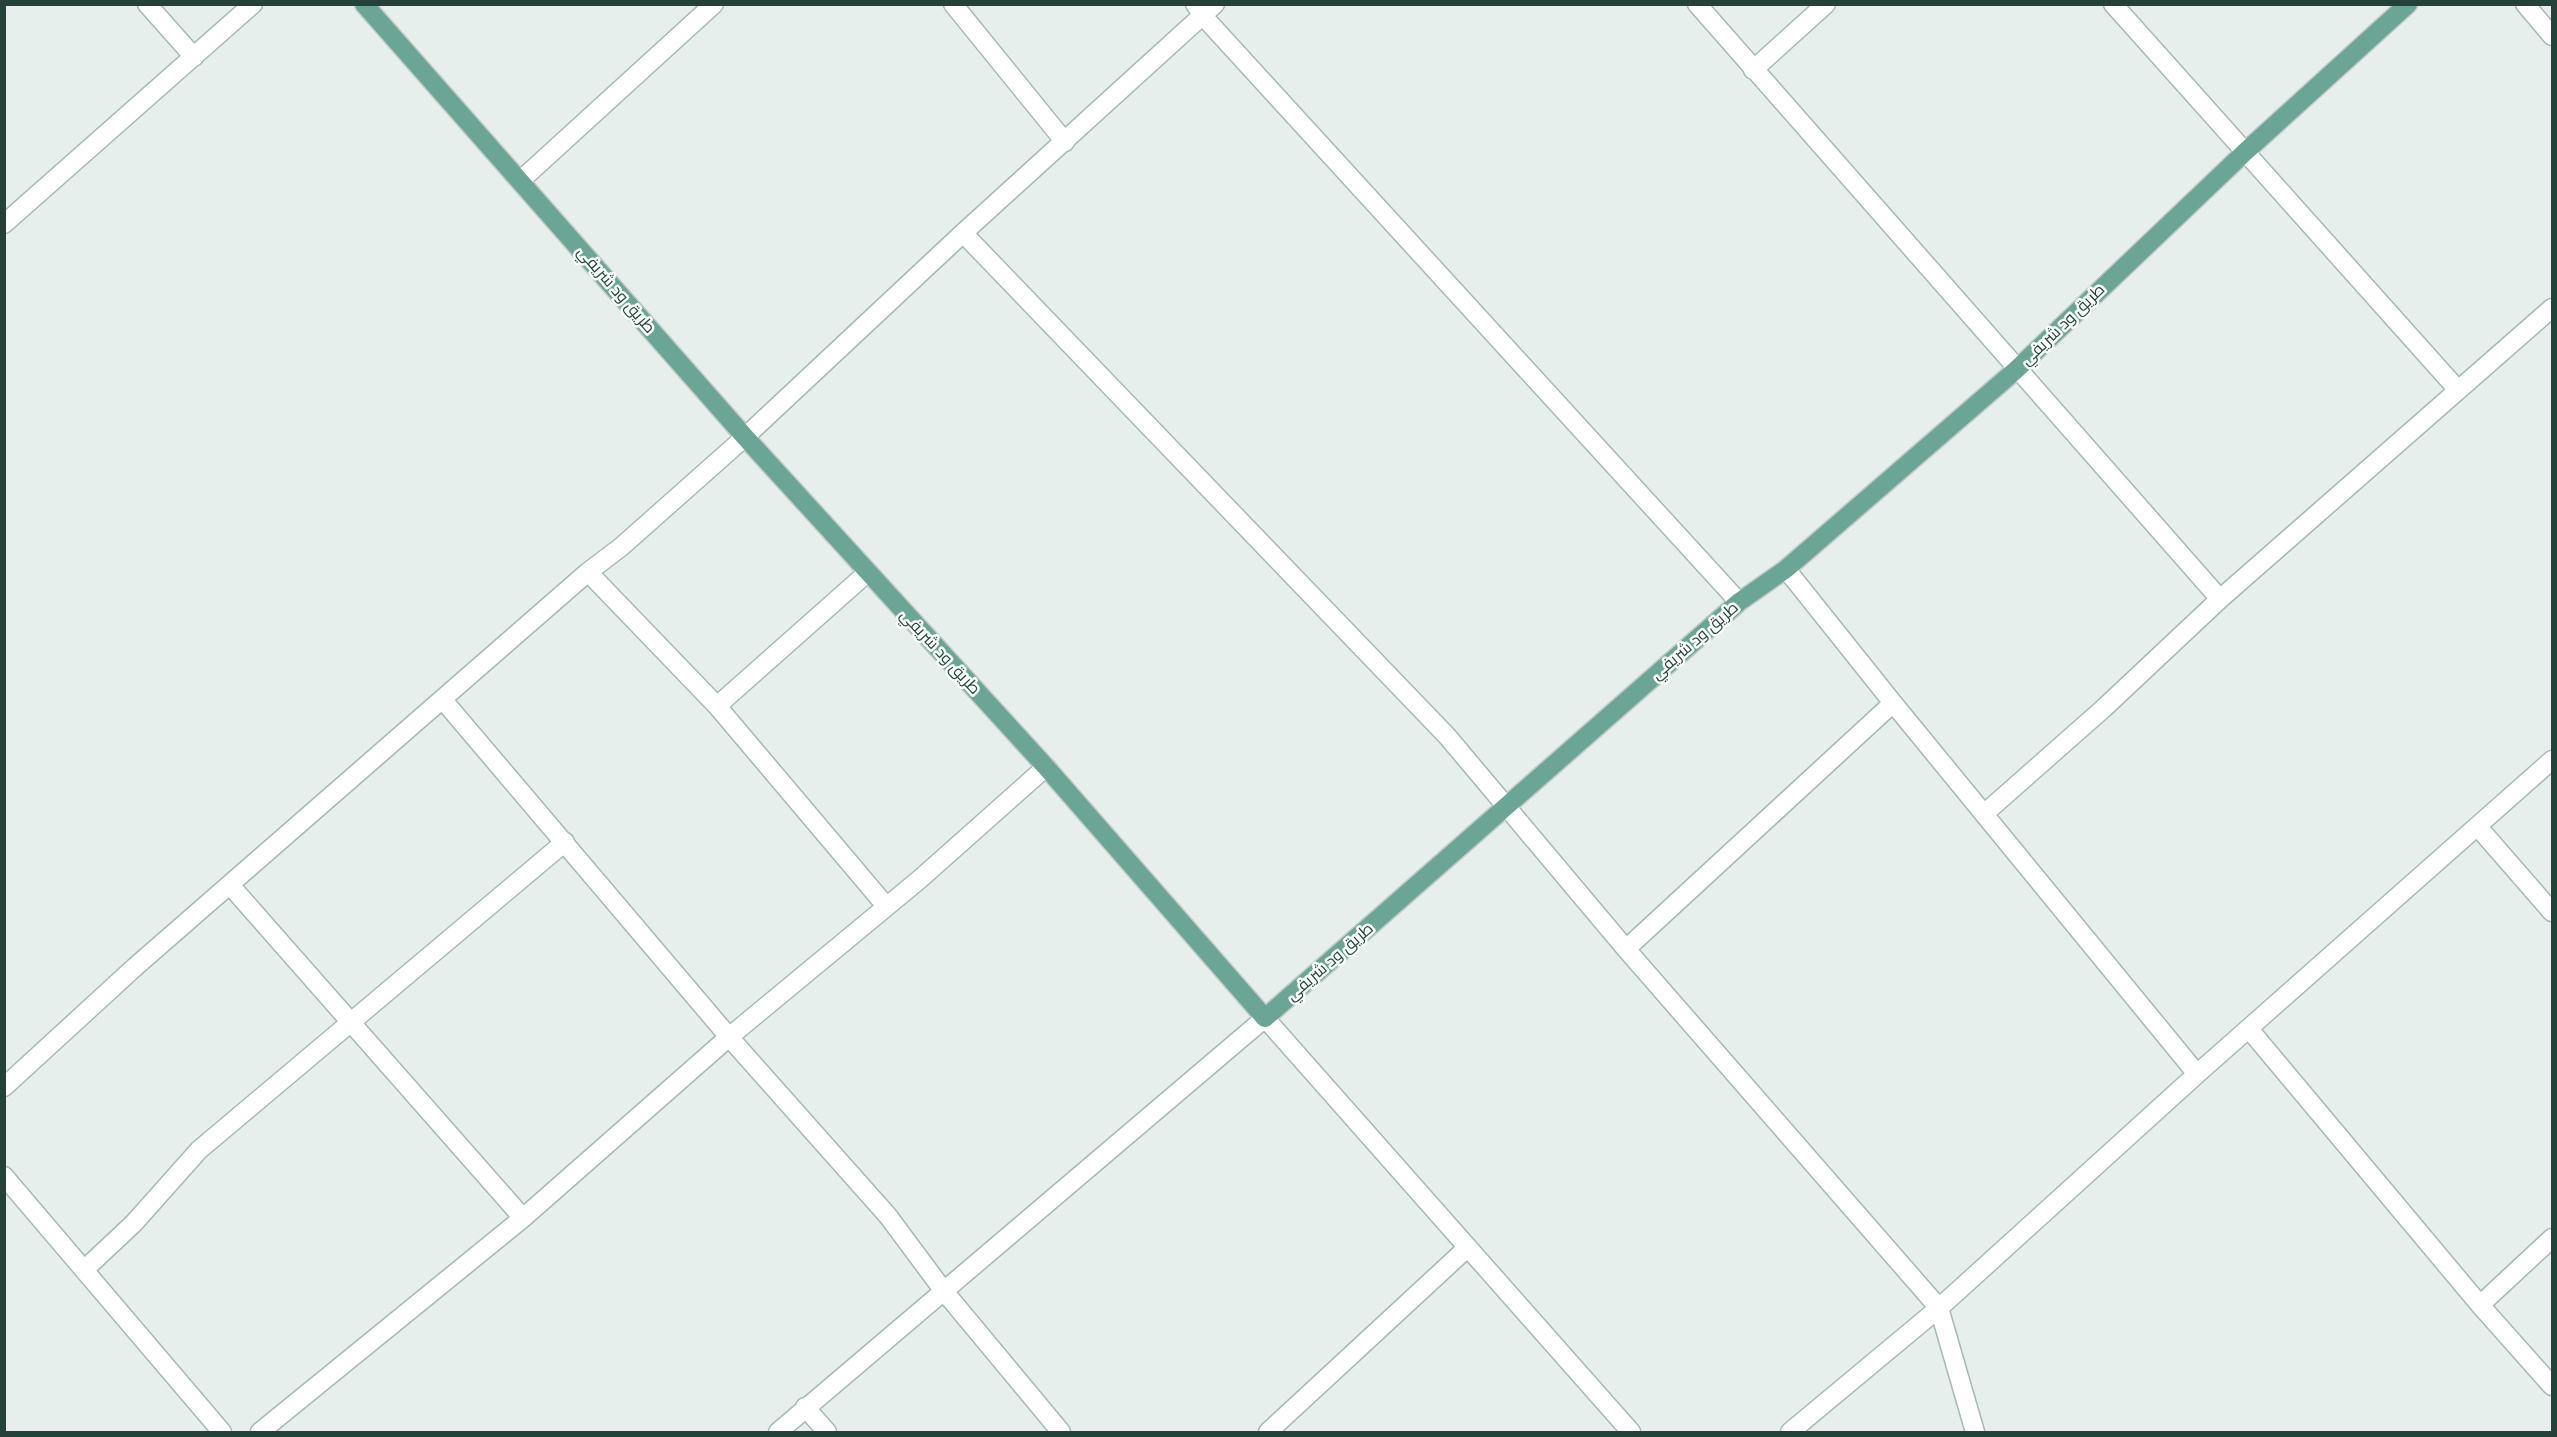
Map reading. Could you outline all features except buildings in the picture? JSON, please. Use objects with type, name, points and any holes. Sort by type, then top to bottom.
[{"type":"main road","name":"طريق ود شريفي","points":[[364,4],[745,437],[1046,767],[1265,1018],[1739,602],[1786,569],[2017,369],[2245,152],[2408,4]]},
{"type":"street","points":[[147,4],[194,57]]},
{"type":"street","points":[[4,224],[253,4]]},
{"type":"street","points":[[520,181],[714,4]]},
{"type":"street","points":[[953,4],[1065,142]]},
{"type":"street","points":[[1697,4],[2220,599]]},
{"type":"street","points":[[1753,70],[1826,4]]},
{"type":"street","points":[[2113,4],[2458,390]]},
{"type":"street","points":[[2525,4],[2553,36]]},
{"type":"street","points":[[4,1087],[135,967],[588,572],[621,548],[745,437],[963,233],[1065,142],[1204,8],[1739,602]]},
{"type":"street","points":[[963,233],[1438,728],[1507,806],[1626,950],[1939,1308],[1975,1432]]},
{"type":"street","points":[[1985,813],[2104,708],[2220,599],[2553,308]]},
{"type":"street","points":[[1786,569],[2197,1074]]},
{"type":"street","points":[[588,572],[717,706],[886,906]]},
{"type":"street","points":[[717,706],[867,573]]},
{"type":"street","points":[[443,700],[729,1037],[888,1216],[943,1290],[1061,1432]]},
{"type":"street","points":[[1626,950],[1893,703]]},
{"type":"street","points":[[1790,1432],[1939,1308],[2197,1074],[2553,760]]},
{"type":"street","points":[[260,1432],[523,1218],[729,1037],[886,906],[1046,767]]},
{"type":"street","points":[[2478,827],[2553,912]]},
{"type":"street","points":[[84,1270],[134,1223],[199,1150],[565,842]]},
{"type":"street","points":[[230,885],[523,1218]]},
{"type":"street","points":[[778,1432],[1265,1018],[1631,1432]]},
{"type":"street","points":[[2249,1029],[2481,1305],[2553,1386]]},
{"type":"street","points":[[4,1176],[222,1432]]},
{"type":"street","points":[[2481,1305],[2553,1238]]},
{"type":"street","points":[[1268,1432],[1467,1248]]},
{"type":"street","points":[[805,1407],[827,1432]]}]
